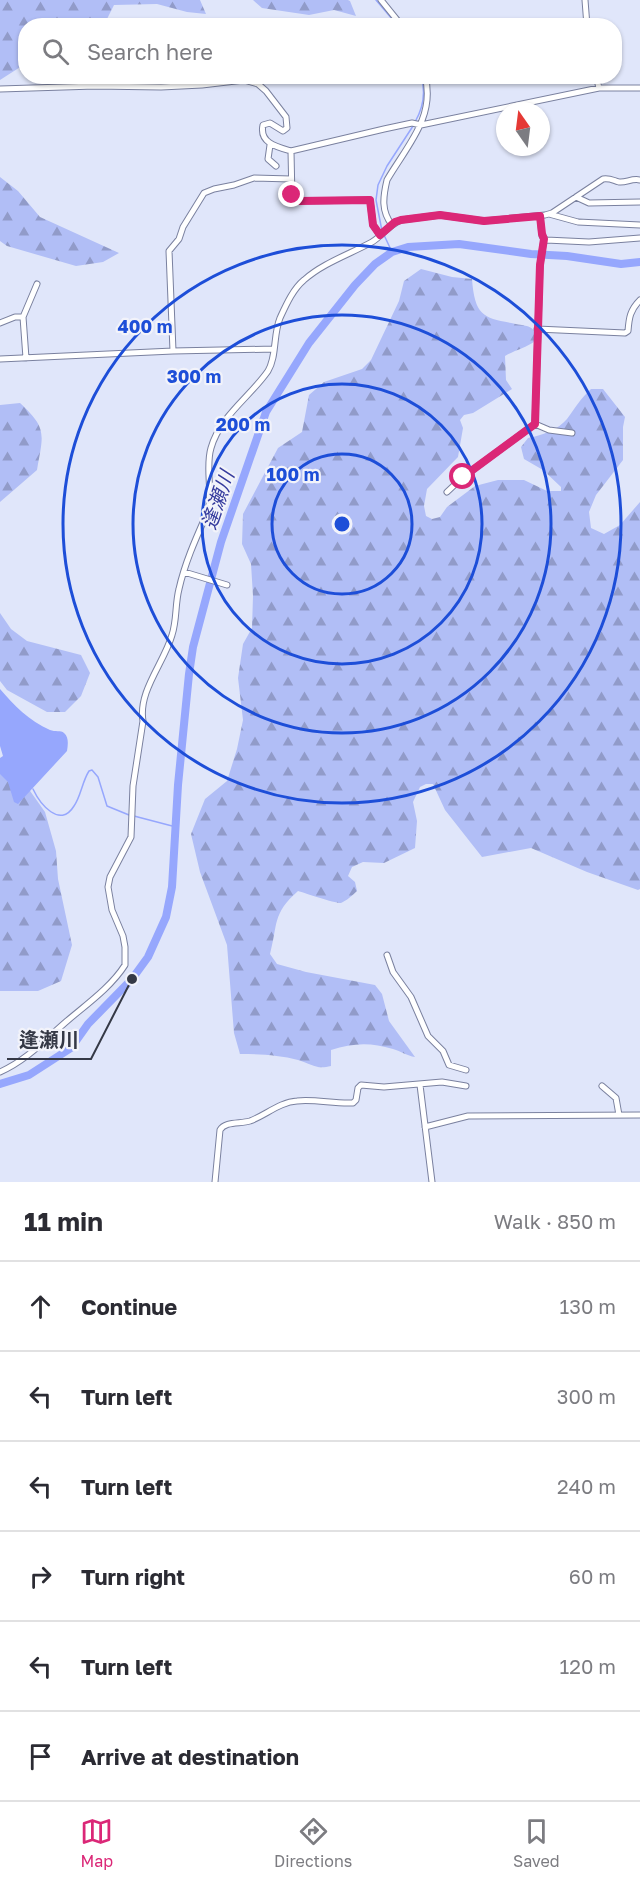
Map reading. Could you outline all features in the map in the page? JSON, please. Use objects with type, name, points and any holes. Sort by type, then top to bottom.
[{"type":"street","points":[[381,0],[396,18]]},
{"type":"street","points":[[585,0],[586,18]]},
{"type":"street","points":[[0,89],[213,84]]},
{"type":"street","points":[[258,84],[286,117],[288,124],[283,131],[270,123],[263,125],[261,128],[264,138],[270,145],[291,151],[599,88],[640,88]]},
{"type":"street","points":[[392,225],[384,210],[387,180],[417,124],[425,117],[427,84]]},
{"type":"street","points":[[598,84],[599,88]]},
{"type":"street","points":[[270,145],[268,159],[276,165]]},
{"type":"street","points":[[291,151],[292,197],[295,201],[370,200],[373,225],[381,235]]},
{"type":"street","points":[[173,351],[169,251],[177,243],[183,227],[204,193],[254,178],[291,179]]},
{"type":"street","points":[[0,1072],[25,1058],[90,1003],[125,965],[123,936],[112,910],[108,887],[110,877],[131,837],[133,786],[143,722],[142,712],[148,691],[172,635],[183,572],[210,505],[208,463],[214,439],[225,421],[269,369],[274,349],[275,331],[298,285],[309,276],[374,240],[401,220],[440,215],[484,221],[540,216],[549,214],[603,179],[609,178],[620,182],[640,180]]},
{"type":"street","points":[[576,197],[589,203],[640,202]]},
{"type":"street","points":[[549,214],[578,222],[640,225]]},
{"type":"street","points":[[535,424],[540,260],[544,241],[540,216]]},
{"type":"street","points":[[544,241],[589,242],[640,238]]},
{"type":"street","points":[[26,358],[23,316],[37,284]]},
{"type":"street","points":[[537,329],[625,333],[628,331],[631,310],[640,300]]},
{"type":"street","points":[[0,323],[23,316]]},
{"type":"street","points":[[0,359],[274,349]]},
{"type":"street","points":[[535,424],[549,430],[572,433]]},
{"type":"street","points":[[447,492],[463,477],[535,424]]},
{"type":"street","points":[[183,572],[227,585]]},
{"type":"street","points":[[387,955],[393,972],[411,997],[428,1036],[443,1051],[450,1066],[466,1070]]},
{"type":"street","points":[[215,1182],[220,1130],[224,1125],[249,1121],[281,1105],[296,1101],[353,1103],[357,1100],[358,1088],[361,1085],[384,1087],[442,1083],[466,1086]]},
{"type":"street","points":[[420,1085],[432,1182]]},
{"type":"street","points":[[602,1086],[616,1098],[619,1115]]},
{"type":"street","points":[[425,1127],[468,1116],[640,1115]]},
{"type":"green space","points":[[0,0],[200,0],[206,14],[187,12],[157,4],[114,5],[108,18],[18,18],[18,68],[0,80]]},
{"type":"green space","points":[[253,0],[348,0],[356,16],[334,10],[309,15],[262,8]]},
{"type":"green space","points":[[0,177],[18,191],[40,217],[119,253],[103,262],[76,266],[7,246],[0,241]]},
{"type":"green space","points":[[421,269],[452,277],[472,279],[476,302],[485,315],[499,321],[530,327],[534,331],[535,341],[505,356],[506,380],[512,389],[473,413],[464,415],[460,420],[463,428],[458,457],[427,489],[424,506],[426,516],[432,519],[440,517],[447,507],[475,486],[498,480],[524,480],[547,491],[561,491],[561,487],[543,470],[524,459],[521,447],[528,438],[549,432],[564,423],[591,389],[603,389],[625,417],[623,460],[596,495],[589,512],[591,528],[604,534],[620,525],[640,502],[640,889],[587,872],[531,848],[482,857],[445,810],[433,784],[426,784],[420,787],[413,802],[417,821],[415,848],[384,863],[363,862],[352,867],[348,876],[355,882],[357,891],[341,903],[298,891],[280,913],[270,954],[277,964],[375,985],[382,994],[389,1021],[415,1057],[369,1044],[331,1050],[331,1066],[321,1067],[284,1057],[240,1054],[234,1033],[227,945],[200,872],[191,834],[205,799],[227,781],[243,720],[238,678],[243,644],[252,628],[253,596],[251,564],[242,544],[243,514],[278,448],[302,432],[309,395],[324,382],[362,369],[371,360],[399,301],[404,281]]},
{"type":"green space","points":[[20,403],[35,419],[41,433],[37,470],[0,502],[0,405]]},
{"type":"green space","points":[[0,613],[11,629],[27,641],[81,655],[90,673],[81,696],[65,712],[47,712],[7,690],[0,681]]},
{"type":"green space","points":[[0,761],[28,788],[45,812],[56,851],[58,879],[72,945],[61,981],[38,991],[0,991]]},
{"type":"shaded area","points":[[0,689],[16,707],[42,726],[63,732],[68,744],[67,751],[18,804],[14,802],[8,782],[0,774],[0,758],[3,756],[0,746]]},
{"type":"waterway","points":[[376,0],[391,18]]},
{"type":"waterway","points":[[415,122],[423,100],[422,84]]},
{"type":"waterway","points":[[382,231],[376,200],[378,185],[387,166],[413,126]]},
{"type":"waterway","points":[[384,235],[392,252]]},
{"type":"waterway","name":"逢瀬川","points":[[0,1084],[29,1075],[71,1048],[88,1024],[132,979],[148,957],[166,917],[172,887],[178,785],[193,647],[221,542],[266,412],[309,343],[355,285],[375,264],[392,252],[408,247],[459,244],[621,264],[640,262]]},
{"type":"waterway","points":[[33,789],[45,807],[57,815],[63,815],[74,806],[87,775],[92,770],[98,777],[107,806],[129,815]]},
{"type":"waterway","points":[[134,816],[176,827]]},
{"type":"place","name":"逢瀬川","points":[[132,979]]},
{"type":"route","points":[[292,195],[295,201],[368,199],[371,202],[373,225],[380,235],[395,222],[401,220],[440,215],[484,221],[540,216],[544,239],[540,265],[535,424],[463,477]]}]
